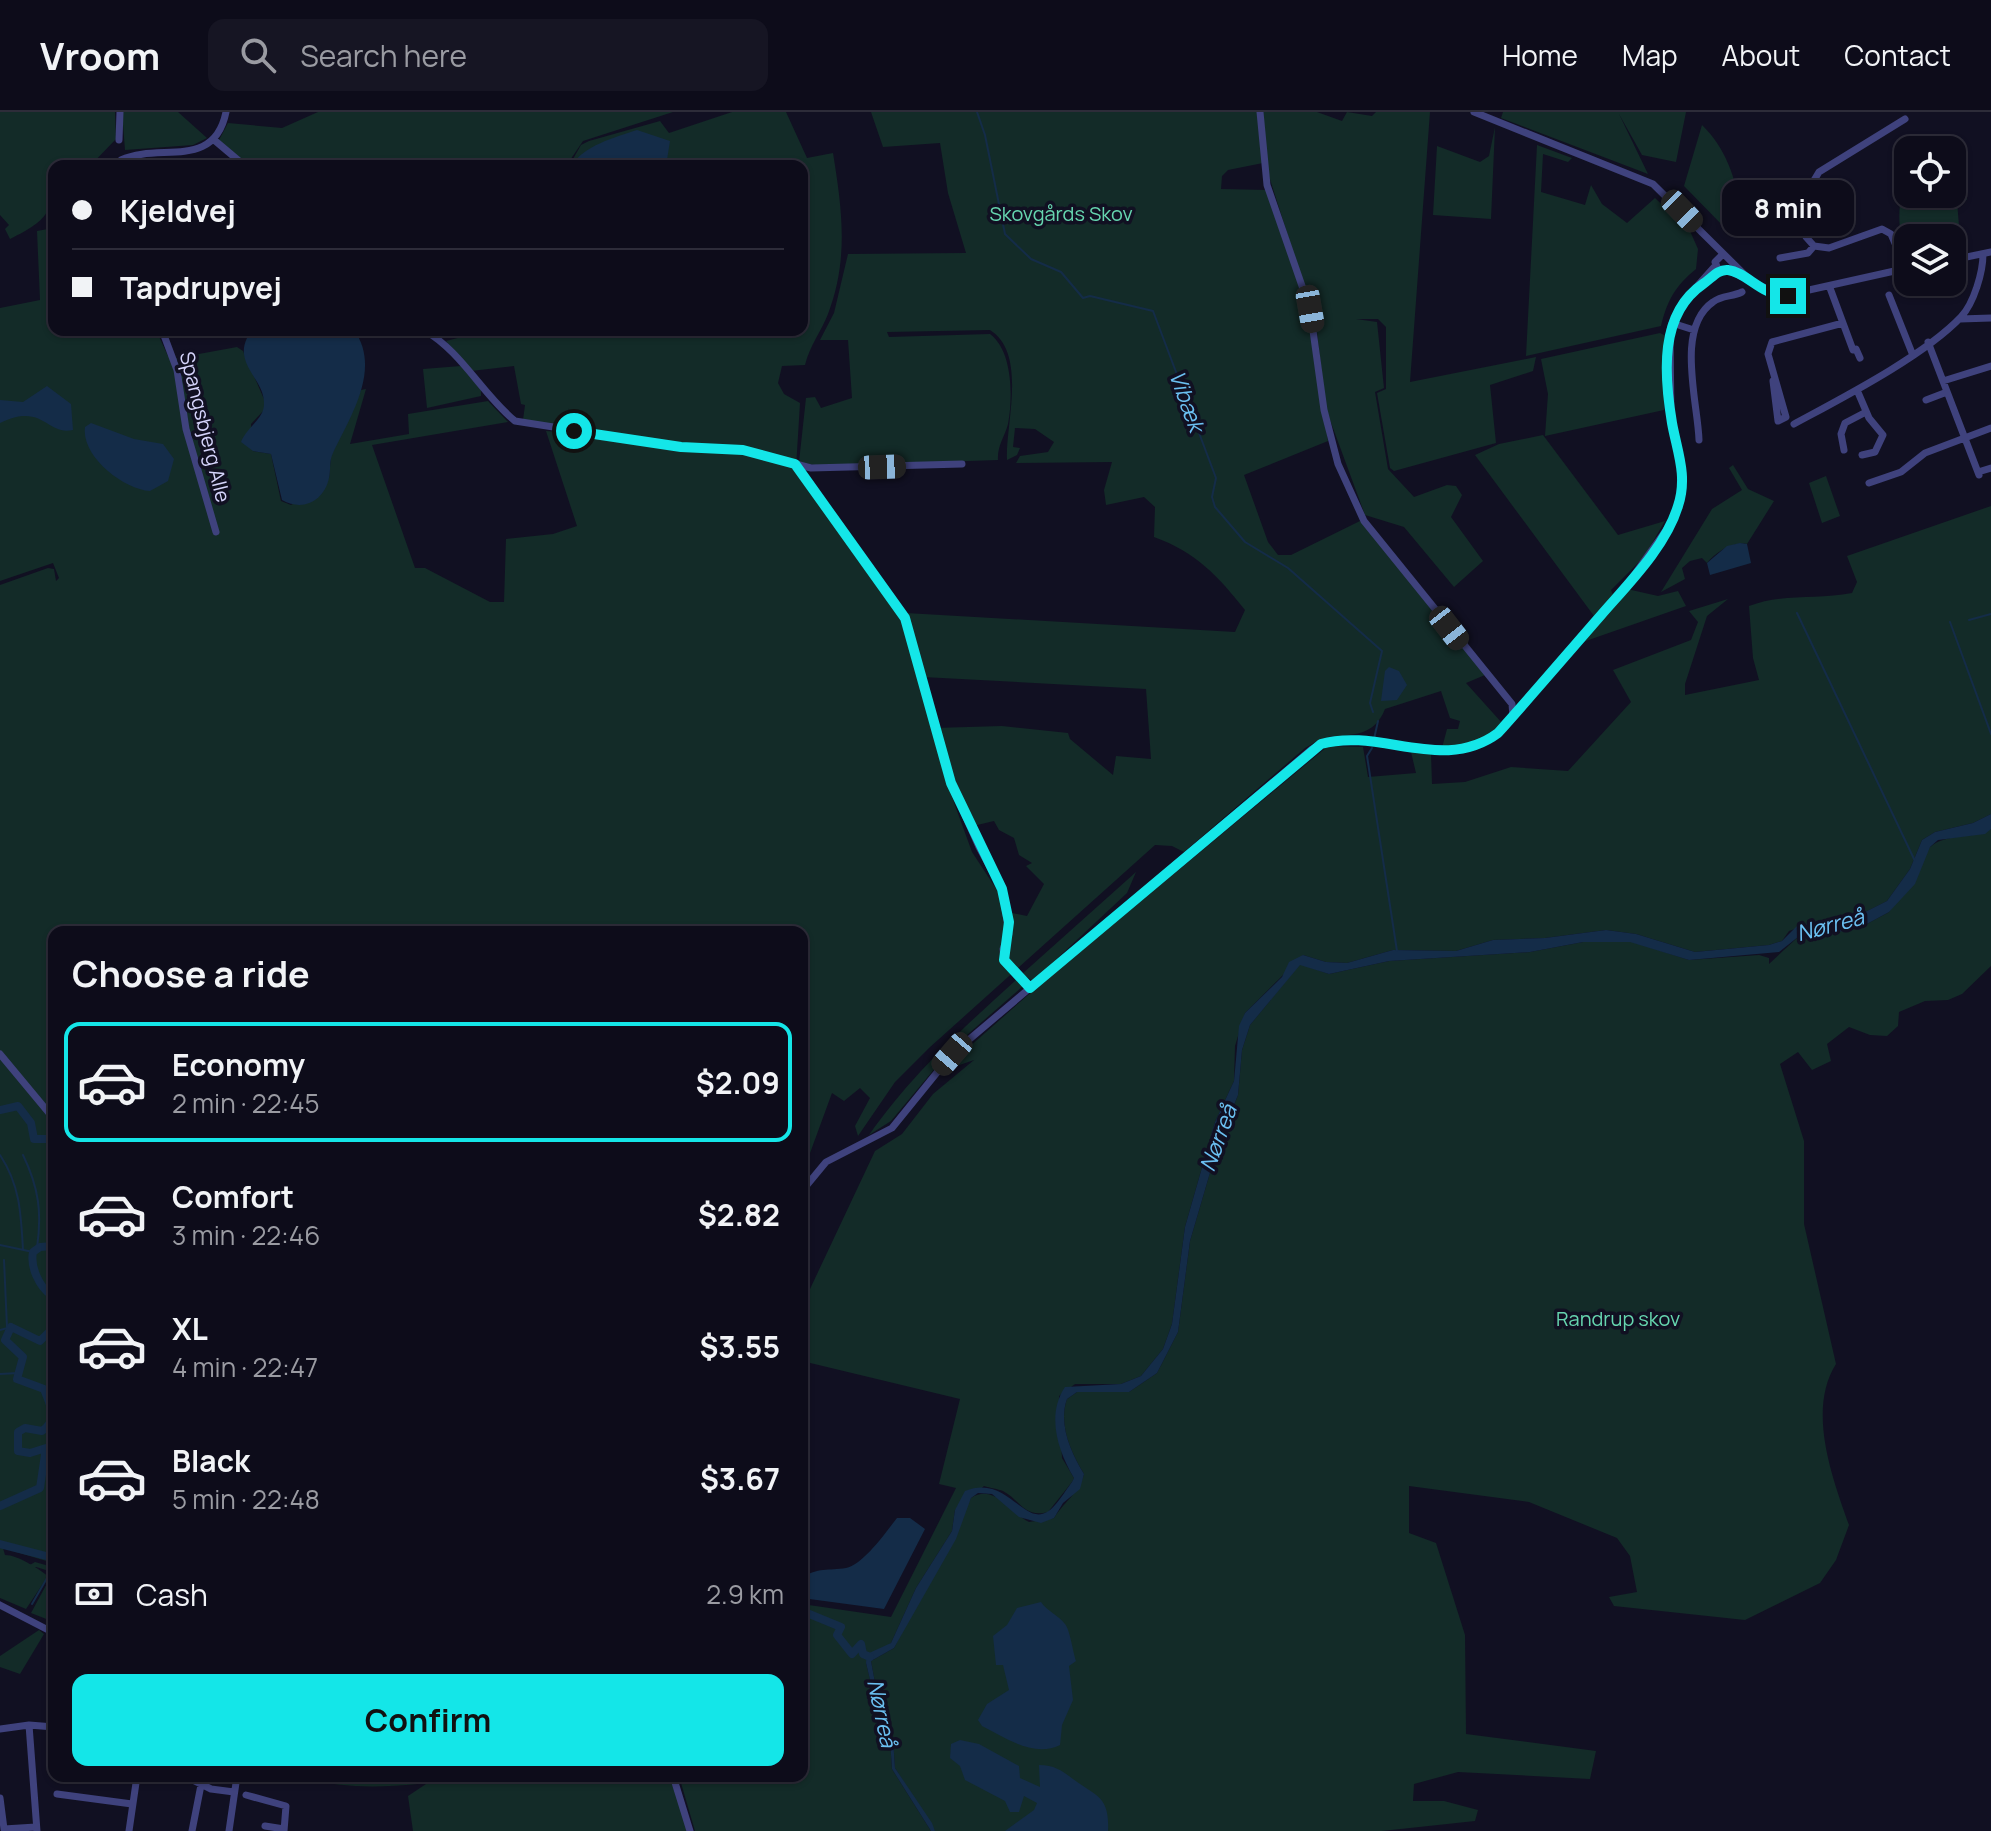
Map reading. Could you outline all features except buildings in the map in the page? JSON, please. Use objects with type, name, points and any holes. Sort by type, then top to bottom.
[{"type":"street","points":[[119,140],[120,112]]},
{"type":"street","points":[[121,160],[132,155],[196,149],[213,139],[226,112]]},
{"type":"street","points":[[1260,112],[1267,185],[1310,309],[1324,410],[1349,492],[1364,521],[1512,704],[1512,718]]},
{"type":"street","points":[[1474,112],[1640,176],[1661,190],[1705,235],[1718,262],[1754,284],[1782,296],[1894,272]]},
{"type":"street","points":[[1894,241],[1891,234],[1882,229],[1829,248],[1814,246],[1806,237],[1803,223],[1810,187],[1819,172],[1905,119]]},
{"type":"street","points":[[213,139],[238,160]]},
{"type":"street","points":[[1780,258],[1808,253],[1814,246]]},
{"type":"street","points":[[1794,424],[1857,390],[1960,319],[1973,296],[1987,253],[1966,257]]},
{"type":"street","points":[[808,1184],[826,1162],[892,1128],[952,1054],[1321,744],[1343,741],[1445,752],[1466,750],[1483,745],[1512,718],[1627,585],[1653,550],[1678,507],[1683,478],[1671,421],[1668,346],[1672,323],[1682,303],[1718,262],[1729,258],[1730,267]]},
{"type":"street","points":[[1830,288],[1860,358]]},
{"type":"street","points":[[1699,440],[1691,366],[1694,330],[1715,300],[1742,292]]},
{"type":"street","points":[[1889,295],[1912,353]]},
{"type":"street","points":[[1960,319],[1991,318]]},
{"type":"street","points":[[1672,323],[1694,330]]},
{"type":"street","points":[[1773,381],[1768,354],[1772,342],[1843,323]]},
{"type":"street","name":"Spangsbjerg Alle","points":[[164,336],[177,370],[186,429],[216,532]]},
{"type":"street","points":[[432,336],[454,353],[487,395],[515,421],[681,447],[743,450],[828,469],[962,464]]},
{"type":"street","points":[[1928,342],[1979,474],[1991,468]]},
{"type":"street","points":[[1943,381],[1991,366]]},
{"type":"street","points":[[1857,390],[1866,412],[1881,429],[1883,442],[1875,452],[1862,455]]},
{"type":"street","points":[[1926,400],[1947,392]]},
{"type":"street","points":[[1844,450],[1841,439],[1845,423],[1866,412]]},
{"type":"street","points":[[1869,483],[1901,472],[1925,453],[1991,428]]},
{"type":"street","points":[[795,464],[905,618],[951,783],[1002,889],[1009,922],[1004,960],[1030,988]]},
{"type":"street","points":[[1512,704],[1524,703]]},
{"type":"street","points":[[0,1054],[48,1112]]},
{"type":"street","points":[[0,1605],[48,1630]]},
{"type":"street","points":[[0,1798],[4,1829],[36,1829],[29,1725]]},
{"type":"street","points":[[0,1729],[29,1725],[48,1727]]},
{"type":"street","points":[[129,1831],[136,1782]]},
{"type":"street","points":[[196,1782],[234,1792]]},
{"type":"street","points":[[229,1831],[236,1782]]},
{"type":"street","points":[[675,1782],[690,1831]]},
{"type":"street","points":[[192,1831],[201,1785]]},
{"type":"street","points":[[57,1794],[132,1804]]},
{"type":"street","points":[[246,1795],[286,1806],[284,1830],[265,1826]]},
{"type":"green space","points":[[0,112],[115,112],[116,139],[96,160],[48,160],[48,210],[42,219],[10,239],[5,229],[9,225],[0,215]]},
{"type":"green space","points":[[122,112],[178,112],[207,138],[193,145],[125,150]]},
{"type":"green space","points":[[318,112],[673,112],[583,141],[570,160],[241,160],[219,140],[228,123],[282,128]]},
{"type":"green space","name":"Skovgårds Skov","points":[[732,112],[786,112],[807,158],[833,153],[842,234],[839,274],[825,321],[805,365],[782,366],[778,383],[784,394],[800,403],[796,468],[899,612],[948,786],[972,852],[1012,913],[1027,916],[1044,884],[1026,866],[1032,863],[1019,855],[1014,838],[999,830],[994,821],[973,826],[952,782],[935,728],[1002,726],[1068,733],[1070,739],[1113,775],[1116,756],[1151,759],[1146,689],[923,677],[906,613],[1235,632],[1245,610],[1205,566],[1182,550],[1154,537],[1155,507],[1144,497],[1106,505],[1104,490],[1112,462],[1016,463],[1020,456],[1048,452],[1054,442],[1035,429],[1015,428],[1013,447],[1020,448],[1017,455],[1007,460],[1012,391],[1012,372],[1002,341],[990,330],[887,332],[889,337],[990,334],[998,342],[1010,376],[1011,401],[998,460],[820,466],[799,462],[806,398],[815,397],[821,408],[852,398],[848,340],[820,340],[834,313],[848,254],[966,253],[948,193],[940,143],[883,147],[871,112],[1258,112],[1263,163],[1228,170],[1222,176],[1221,189],[1267,190],[1306,304],[1328,441],[1244,475],[1268,542],[1278,555],[1291,555],[1360,521],[1485,675],[1466,683],[1502,723],[1476,745],[1442,748],[1447,729],[1458,729],[1460,721],[1450,718],[1441,691],[1385,709],[1375,725],[1362,732],[1328,737],[1305,748],[1184,852],[1172,846],[1155,845],[929,1048],[895,1082],[858,1136],[855,1126],[870,1098],[860,1088],[844,1101],[832,1093],[808,1159],[808,926],[48,926],[48,1562],[3,1548],[5,1555],[31,1565],[35,1562],[48,1566],[48,1571],[33,1566],[48,1576],[26,1609],[0,1598],[0,585],[48,568],[54,569],[56,581],[59,578],[53,563],[0,581],[0,308],[40,300],[37,231],[48,229],[48,336],[159,336],[168,356],[177,358],[237,347],[243,351],[264,399],[265,409],[251,424],[253,451],[271,454],[281,501],[291,505],[329,478],[331,456],[361,390],[366,389],[350,444],[409,434],[408,414],[488,401],[508,422],[372,445],[415,568],[425,568],[490,602],[504,602],[506,539],[553,534],[577,526],[546,431],[576,433],[568,408],[571,428],[523,420],[525,405],[521,404],[514,366],[471,371],[446,341],[465,336],[808,336],[808,160],[572,160],[581,145],[589,141],[660,121],[669,133]]},
{"type":"green space","points":[[1263,112],[1317,112],[1342,121],[1347,112],[1372,116],[1376,112],[1430,112],[1410,382],[1536,357],[1533,371],[1490,385],[1496,443],[1394,471],[1390,468],[1377,393],[1386,389],[1386,327],[1378,319],[1356,319],[1377,322],[1384,388],[1375,392],[1388,469],[1414,497],[1447,485],[1456,486],[1462,495],[1451,517],[1483,561],[1454,587],[1404,527],[1365,515],[1326,409],[1316,324],[1268,173]]},
{"type":"green space","points":[[1503,112],[1686,112],[1676,162],[1642,155],[1619,114],[1648,174],[1501,118]]},
{"type":"green space","points":[[1702,125],[1724,154],[1736,188],[1741,212],[1727,230],[1684,186]]},
{"type":"green space","points":[[1495,127],[1491,219],[1433,215],[1437,146],[1480,162],[1489,156]]},
{"type":"green space","points":[[1537,145],[1572,158],[1568,162],[1543,154],[1541,192],[1585,205],[1591,185],[1602,204],[1627,223],[1655,198],[1690,231],[1698,249],[1696,269],[1673,294],[1661,326],[1526,356]]},
{"type":"green space","points":[[1900,208],[1958,208],[1959,224],[1900,224]]},
{"type":"green space","points":[[1660,333],[1664,335],[1664,410],[1545,436],[1548,394],[1541,359]]},
{"type":"green space","points":[[461,366],[481,390],[481,396],[427,408],[423,369]]},
{"type":"green space","points":[[1543,435],[1618,535],[1665,521],[1644,557],[1611,590],[1613,595],[1594,616],[1475,455],[1499,444]]},
{"type":"green space","points":[[1733,465],[1748,489],[1774,501],[1747,544],[1725,548],[1707,563],[1702,558],[1690,561],[1682,568],[1685,579],[1661,592],[1712,509],[1742,490],[1729,468]]},
{"type":"green space","points":[[1826,476],[1840,516],[1822,523],[1809,483]]},
{"type":"green space","points":[[1991,506],[1991,814],[1973,823],[1935,832],[1922,840],[1910,869],[1887,901],[1849,920],[1819,921],[1789,931],[1782,941],[1769,945],[1695,952],[1636,934],[1606,930],[1545,938],[1493,940],[1456,951],[1393,950],[1347,963],[1326,962],[1303,955],[1245,1013],[1235,1046],[1234,1081],[1215,1122],[1185,1227],[1172,1324],[1163,1349],[1141,1376],[1121,1384],[1075,1384],[1059,1396],[1062,1458],[1074,1478],[1072,1482],[1048,1512],[1033,1513],[1003,1491],[984,1486],[955,1510],[952,1531],[916,1588],[891,1643],[866,1663],[880,1720],[890,1740],[892,1769],[931,1831],[695,1831],[681,1782],[808,1782],[808,1605],[891,1617],[956,1488],[939,1484],[960,1399],[808,1362],[808,1293],[875,1151],[902,1134],[933,1094],[974,1060],[942,1071],[1028,995],[1328,746],[1363,747],[1368,777],[1416,773],[1411,752],[1431,754],[1432,784],[1465,782],[1511,767],[1568,771],[1631,702],[1613,670],[1691,640],[1698,622],[1689,611],[1728,599],[1707,616],[1685,684],[1685,695],[1759,680],[1753,658],[1749,606],[1775,599],[1852,593],[1857,582],[1847,556]]},
{"type":"green space","points":[[1627,589],[1658,596],[1678,591],[1686,606],[1580,643]]},
{"type":"green space","name":"Randrup skov","points":[[1991,829],[1991,966],[1962,994],[1948,1000],[1925,1001],[1899,1012],[1898,1026],[1887,1036],[1870,1035],[1849,1027],[1827,1044],[1831,1061],[1812,1070],[1798,1052],[1780,1064],[1804,1141],[1804,1224],[1836,1364],[1823,1402],[1825,1444],[1849,1525],[1836,1560],[1820,1583],[1745,1620],[1614,1606],[1609,1597],[1637,1592],[1630,1556],[1617,1538],[1529,1502],[1409,1486],[1409,1533],[1436,1543],[1465,1635],[1466,1734],[1596,1751],[1590,1779],[1458,1772],[1414,1784],[1413,1801],[1444,1801],[1478,1810],[1475,1821],[1382,1831],[935,1831],[895,1768],[893,1739],[879,1704],[871,1661],[894,1648],[971,1498],[979,1494],[994,1496],[1029,1522],[1054,1518],[1075,1492],[1084,1474],[1065,1428],[1067,1399],[1077,1392],[1129,1392],[1157,1373],[1178,1332],[1190,1241],[1219,1142],[1238,1095],[1242,1050],[1250,1025],[1300,964],[1329,974],[1389,961],[1530,952],[1583,942],[1630,941],[1689,960],[1759,955],[1769,958],[1769,964],[1798,937],[1812,932],[1828,934],[1865,925],[1889,912],[1930,847],[1945,839]]},
{"type":"green space","points":[[1136,872],[1127,893],[1033,981],[1022,974]]},
{"type":"green space","points":[[1016,980],[1023,986],[951,1049],[891,1121],[869,1135],[920,1072]]},
{"type":"green space","points":[[48,1582],[48,1620],[31,1613]]},
{"type":"green space","points":[[39,1630],[44,1634],[20,1674],[0,1667],[0,1656]]},
{"type":"green space","points":[[322,1782],[419,1782],[371,1786]]},
{"type":"green space","points":[[429,1782],[673,1782],[689,1831],[413,1831],[408,1796]]},
{"type":"water","points":[[637,130],[670,141],[667,160],[576,160],[591,148]]},
{"type":"water","points":[[357,336],[362,345],[365,361],[360,393],[332,456],[326,486],[312,502],[298,505],[282,500],[271,454],[253,451],[241,442],[261,414],[264,404],[260,387],[244,356],[247,338]]},
{"type":"water","points":[[47,386],[71,404],[73,430],[64,431],[26,416],[0,423],[0,400],[23,402]]},
{"type":"water","points":[[91,423],[134,439],[163,444],[174,459],[168,481],[150,491],[117,478],[90,449],[85,427]]},
{"type":"water","points":[[1747,544],[1751,563],[1710,575],[1707,563],[1727,546]]},
{"type":"water","points":[[1389,667],[1399,671],[1407,685],[1397,700],[1381,701],[1385,671]]},
{"type":"water","name":"Nørreå","points":[[1991,814],[1991,829],[1985,834],[1938,840],[1930,847],[1915,884],[1889,912],[1865,925],[1828,935],[1812,932],[1798,937],[1779,952],[1689,960],[1630,942],[1583,942],[1530,952],[1389,961],[1329,974],[1300,965],[1250,1025],[1242,1050],[1238,1095],[1219,1142],[1190,1241],[1178,1332],[1157,1373],[1129,1392],[1077,1392],[1067,1399],[1065,1428],[1084,1474],[1080,1489],[1063,1503],[1054,1518],[1041,1523],[1019,1517],[992,1494],[978,1493],[971,1498],[956,1539],[894,1648],[871,1661],[879,1704],[893,1739],[895,1768],[932,1823],[935,1831],[931,1831],[892,1769],[890,1740],[876,1705],[866,1663],[867,1654],[891,1643],[916,1588],[952,1531],[955,1510],[965,1491],[992,1489],[1038,1514],[1050,1510],[1060,1498],[1074,1478],[1056,1433],[1056,1409],[1065,1387],[1121,1384],[1141,1376],[1163,1349],[1172,1324],[1185,1227],[1215,1122],[1234,1081],[1239,1026],[1245,1013],[1282,977],[1289,962],[1303,955],[1326,962],[1347,963],[1393,950],[1456,951],[1493,940],[1545,938],[1606,930],[1636,934],[1695,952],[1769,945],[1782,941],[1798,925],[1849,920],[1887,901],[1910,869],[1922,840],[1935,832],[1973,823]]},
{"type":"water","points":[[897,1518],[910,1518],[925,1529],[884,1609],[808,1599],[808,1575],[853,1566],[874,1547]]},
{"type":"water","points":[[1041,1602],[1067,1627],[1076,1661],[1069,1666],[1073,1700],[1062,1725],[1060,1745],[1040,1749],[1010,1741],[982,1726],[978,1720],[987,1704],[1009,1690],[1003,1665],[996,1665],[993,1636],[1007,1625],[1017,1608]]},
{"type":"water","points":[[960,1740],[979,1744],[1019,1766],[1020,1778],[1040,1787],[1039,1765],[1061,1771],[1104,1803],[1108,1831],[1005,1831],[1034,1810],[1037,1803],[1024,1796],[1019,1812],[1010,1812],[1005,1801],[965,1780],[960,1766],[950,1758],[951,1744]]},
{"type":"waterway","name":"Vibæk","points":[[977,112],[985,135],[1005,234],[1031,259],[1061,272],[1083,298],[1090,296],[1153,311],[1216,478],[1212,497],[1215,507],[1245,542],[1288,568],[1382,651],[1370,703],[1373,712]]},
{"type":"waterway","points":[[1797,613],[1915,861]]},
{"type":"waterway","points":[[1969,620],[1991,614]]},
{"type":"waterway","points":[[1950,622],[1991,734]]},
{"type":"waterway","name":"Vibæk","points":[[1374,739],[1378,721]]},
{"type":"waterway","name":"Vibæk","points":[[1372,748],[1367,756],[1397,951]]},
{"type":"waterway","points":[[0,1110],[18,1106],[31,1123],[34,1139],[48,1139]]},
{"type":"waterway","points":[[0,1155],[16,1189],[23,1250]]},
{"type":"waterway","points":[[23,1155],[38,1201],[37,1248]]},
{"type":"waterway","points":[[0,1245],[33,1252]]},
{"type":"waterway","points":[[48,1246],[33,1252],[32,1258],[36,1276],[48,1292]]},
{"type":"waterway","points":[[4,1260],[7,1327]]},
{"type":"waterway","points":[[0,1330],[11,1327]]},
{"type":"waterway","points":[[48,1333],[40,1341],[11,1327],[5,1340],[23,1357],[17,1379],[44,1389],[48,1400]]},
{"type":"waterway","points":[[0,1374],[18,1373]]},
{"type":"waterway","points":[[0,1506],[40,1488],[46,1448],[30,1453],[18,1451],[18,1432],[25,1428],[42,1431],[48,1425]]},
{"type":"waterway","points":[[0,1544],[48,1556]]},
{"type":"waterway","points":[[32,1604],[48,1576]]},
{"type":"waterway","points":[[808,1613],[841,1627],[837,1635],[852,1654],[861,1644],[863,1654],[870,1657]]},
{"type":"route","points":[[574,431],[681,447],[743,450],[795,464],[905,618],[951,783],[979,847],[1002,889],[1009,922],[1009,934],[1003,949],[1004,960],[1030,988],[1321,744],[1343,741],[1445,752],[1483,745],[1498,733],[1627,585],[1671,523],[1678,507],[1683,478],[1671,421],[1668,346],[1675,314],[1682,303],[1719,271],[1728,270],[1774,295],[1788,296]]}]
